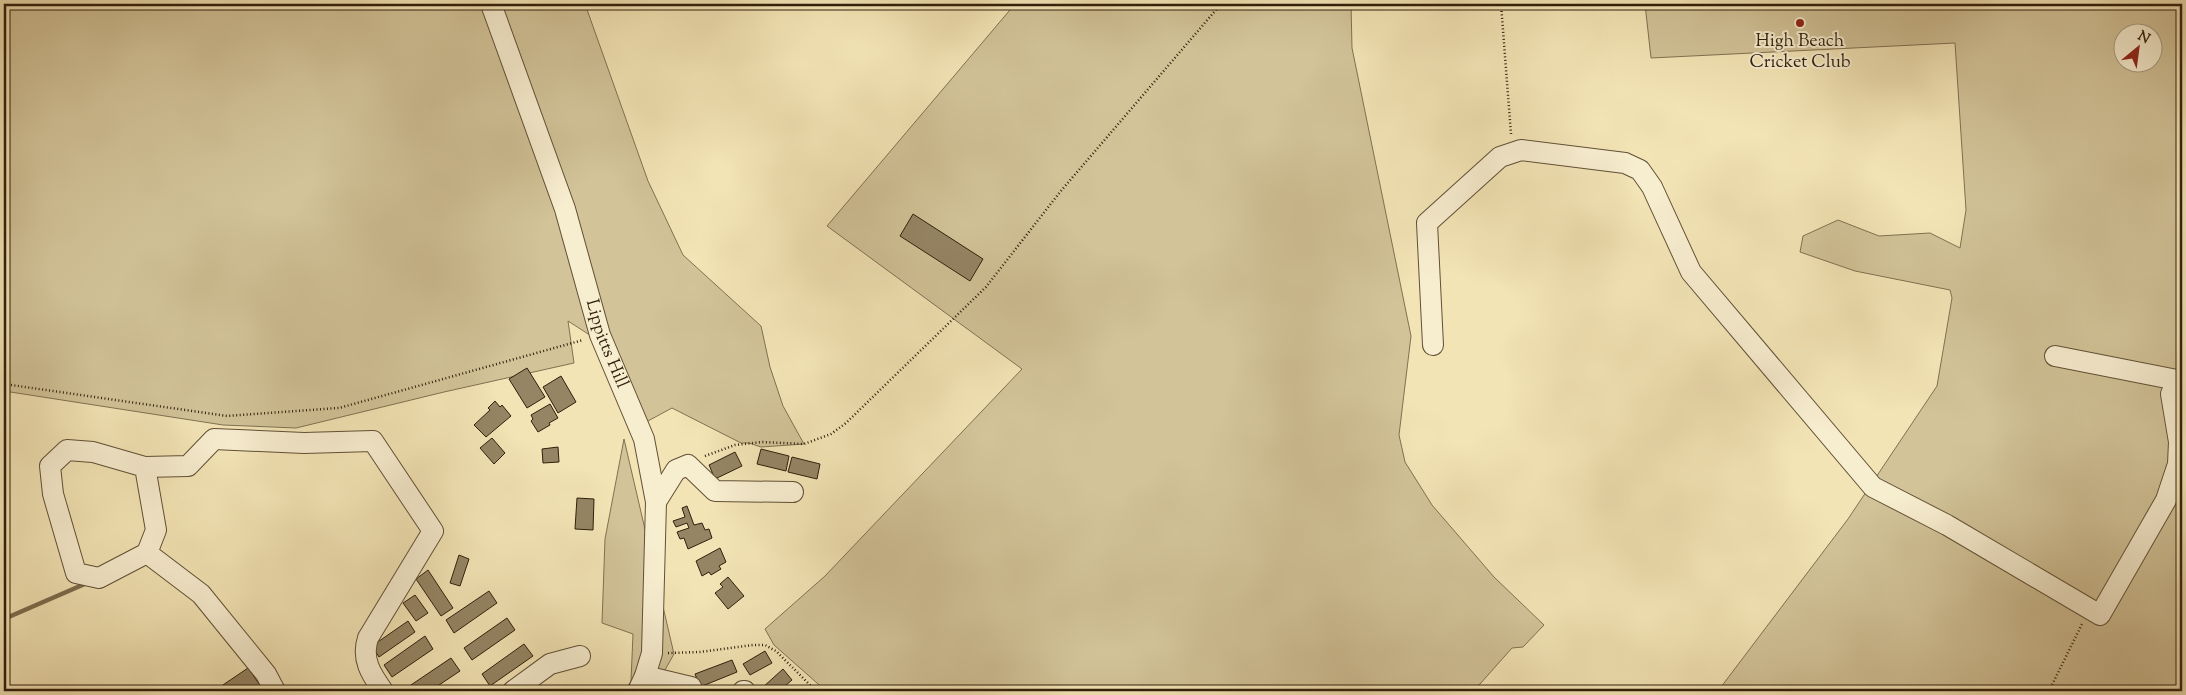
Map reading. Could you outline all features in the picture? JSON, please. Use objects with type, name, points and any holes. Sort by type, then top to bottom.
[{"type":"street","name":"Lippitts Hill","points":[[491,4],[565,209],[600,336],[644,440],[656,502],[652,653],[642,684]]},
{"type":"street","points":[[1433,344],[1427,223],[1500,157],[1512,151],[1521,150],[1625,164],[1640,170],[1652,187],[1691,272],[1873,486],[1947,525],[2100,615],[2166,500],[2178,464],[2179,442],[2172,394],[2180,380],[2055,356]]},
{"type":"street","points":[[145,467],[156,530],[147,553],[99,578],[76,573],[53,494],[50,466],[66,450],[93,452],[145,467],[188,466],[214,439],[304,443],[373,441],[433,530],[365,646],[365,656],[371,673],[383,691]]},
{"type":"street","points":[[656,502],[676,470],[688,465],[716,491],[793,492]]},
{"type":"street","points":[[147,553],[201,594],[266,674],[275,691]]},
{"type":"street","points":[[513,691],[550,664],[580,656]]},
{"type":"street","points":[[642,684],[691,687],[693,691]]},
{"type":"path","points":[[688,465],[700,458],[735,445],[762,442],[804,444],[831,434],[846,423],[986,287],[1060,192],[1222,4]]},
{"type":"path","points":[[1501,4],[1512,151]]},
{"type":"path","points":[[4,384],[227,416],[339,408],[600,336]]},
{"type":"path","points":[[2049,691],[2089,609]]},
{"type":"path","points":[[652,653],[700,652],[753,645],[765,646],[776,651],[816,691]]},
{"type":"shaded area","points":[[4,4],[585,4],[648,181],[683,255],[761,326],[770,367],[783,406],[804,444],[761,447],[749,443],[741,443],[672,408],[635,428],[616,352],[568,321],[574,363],[296,428],[223,425],[4,391]]},
{"type":"shaded area","points":[[1015,4],[1351,4],[1352,48],[1411,336],[1399,435],[1405,462],[1432,505],[1494,577],[1544,625],[1523,647],[1512,648],[1480,684],[1470,691],[826,691],[774,645],[765,629],[825,576],[1022,369],[827,226]]},
{"type":"shaded area","points":[[1645,4],[2182,4],[2182,691],[1718,691],[1848,519],[1937,386],[1952,298],[1950,290],[1855,271],[1800,252],[1803,236],[1838,220],[1879,236],[1930,233],[1960,248],[1966,210],[1955,43],[1651,58]]},
{"type":"shaded area","points":[[624,439],[674,654],[653,691],[625,691],[631,681],[633,634],[602,623],[605,539]]},
{"type":"building","points":[[913,214],[983,259],[970,281],[900,236]]},
{"type":"building","points":[[527,368],[545,397],[527,408],[509,379]]},
{"type":"building","points":[[561,376],[576,402],[558,413],[543,387]]},
{"type":"building","points":[[495,401],[500,407],[502,405],[511,416],[486,437],[474,425],[490,410],[488,408]]},
{"type":"building","points":[[550,404],[558,418],[538,432],[531,421],[533,419],[531,415]]},
{"type":"building","points":[[492,438],[505,453],[494,464],[480,448]]},
{"type":"building","points":[[558,447],[559,462],[543,463],[542,449]]},
{"type":"building","points":[[761,449],[789,456],[786,471],[757,464]]},
{"type":"building","points":[[735,452],[742,466],[715,479],[709,465]]},
{"type":"building","points":[[792,457],[820,464],[817,479],[788,472]]},
{"type":"building","points":[[577,498],[594,499],[593,530],[575,529]]},
{"type":"building","points":[[687,506],[694,525],[702,523],[705,530],[709,529],[712,538],[688,549],[684,538],[680,539],[677,532],[689,528],[687,523],[676,527],[673,521],[685,517],[682,508]]},
{"type":"building","points":[[720,548],[726,562],[719,566],[721,569],[711,575],[709,572],[702,576],[696,561]]},
{"type":"building","points":[[459,555],[469,559],[460,586],[450,583]]},
{"type":"building","points":[[428,570],[453,608],[441,616],[416,579]]},
{"type":"building","points":[[728,577],[744,596],[728,609],[715,593],[723,587],[720,584]]},
{"type":"building","points":[[489,591],[497,603],[454,633],[446,620]]},
{"type":"building","points":[[415,595],[428,613],[416,621],[403,603]]},
{"type":"building","points":[[507,618],[515,630],[472,660],[464,648]]},
{"type":"building","points":[[408,621],[415,632],[379,657],[372,646]]},
{"type":"building","points":[[425,636],[433,649],[392,677],[384,665]]},
{"type":"building","points":[[524,644],[533,656],[490,686],[482,674]]},
{"type":"building","points":[[765,651],[772,663],[750,675],[743,664]]},
{"type":"building","points":[[451,658],[460,671],[430,691],[402,691]]},
{"type":"building","points":[[732,660],[737,672],[700,687],[695,674]]},
{"type":"building","points":[[248,668],[264,691],[214,691]]},
{"type":"building","points":[[783,669],[792,680],[779,691],[765,691],[762,688]]},
{"type":"waterway","points":[[4,619],[87,583]]},
{"type":"place","name":"High Beach Cricket Club","points":[[1800,23]]}]
